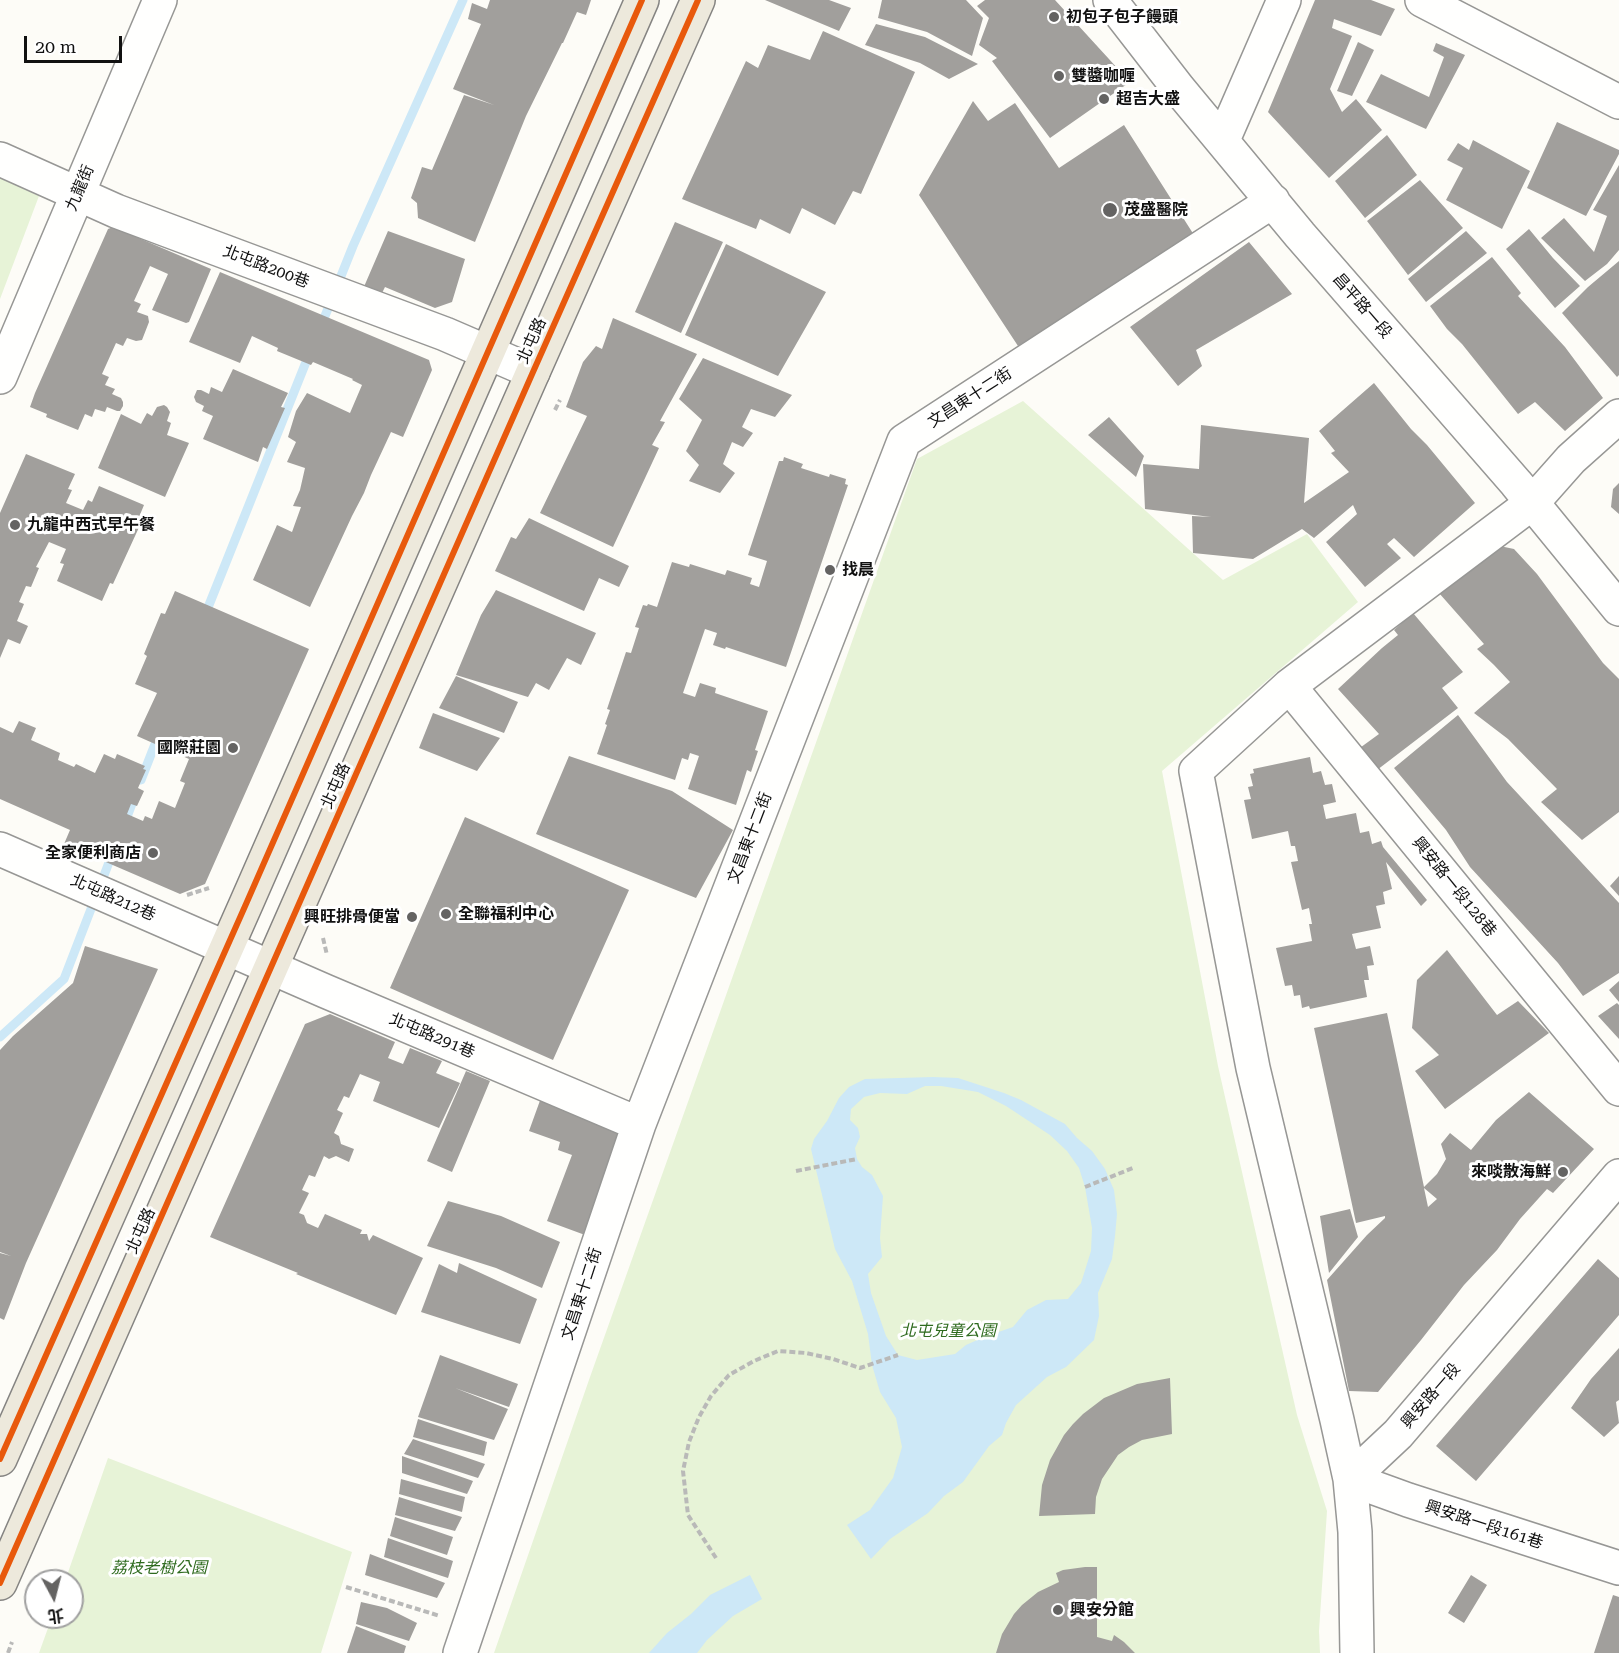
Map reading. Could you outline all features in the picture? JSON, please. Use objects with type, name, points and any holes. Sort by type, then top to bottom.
[{"type":"main road","points":[[0,1459],[642,0]]},
{"type":"main road","name":"北屯路","points":[[0,1583],[699,0]]},
{"type":"street","name":"九龍街","points":[[0,376],[160,0]]},
{"type":"street","name":"昌平路一段","points":[[1110,0],[1179,89],[1300,235],[1532,503],[1619,609]]},
{"type":"street","points":[[1222,140],[1284,0]]},
{"type":"street","points":[[1422,0],[1619,102]]},
{"type":"street","name":"北屯路200巷","points":[[0,159],[116,211],[445,334],[533,372]]},
{"type":"street","name":"文昌東十二街","points":[[465,1639],[639,1124],[904,441],[1273,201]]},
{"type":"street","points":[[1357,1653],[1354,1532],[1350,1479],[1253,1068],[1196,771],[1288,686],[1532,503],[1571,459],[1619,416]]},
{"type":"street","name":"興安路一段128巷","points":[[1288,686],[1619,1089]]},
{"type":"street","name":"北屯路212巷","points":[[0,849],[226,948]]},
{"type":"street","name":"北屯路291巷","points":[[226,948],[639,1124]]},
{"type":"street","name":"興安路一段","points":[[1350,1479],[1398,1434],[1619,1176]]},
{"type":"street","name":"興安路一段161巷","points":[[1350,1479],[1619,1568]]},
{"type":"path","points":[[183,897],[209,888]]},
{"type":"path","points":[[796,1171],[857,1159]]},
{"type":"path","points":[[1085,1187],[1133,1168]]},
{"type":"path","points":[[716,1558],[688,1515],[683,1471],[689,1442],[699,1417],[711,1396],[729,1375],[754,1360],[778,1351],[806,1353],[860,1368],[898,1355]]},
{"type":"path","points":[[346,1587],[465,1639]]},
{"type":"path","points":[[8,1653],[12,1642]]},
{"type":"green space","points":[[0,178],[39,196],[0,299]]},
{"type":"green space","name":"北屯兒童公園","points":[[1023,401],[1223,580],[1307,534],[1358,602],[1162,771],[1218,1066],[1297,1415],[1327,1511],[1319,1631],[1320,1653],[494,1653],[917,459]]},
{"type":"green space","name":"荔枝老樹公園","points":[[108,1458],[352,1552],[321,1653],[39,1653],[48,1629],[84,1629],[84,1569],[69,1569]]},
{"type":"water","points":[[958,1078],[1021,1100],[1065,1124],[1092,1151],[1105,1169],[1114,1190],[1117,1214],[1112,1259],[1098,1293],[1099,1316],[1094,1340],[1066,1367],[1047,1377],[1016,1405],[1002,1435],[989,1446],[963,1482],[944,1496],[928,1513],[890,1539],[871,1559],[847,1525],[870,1510],[893,1478],[902,1447],[896,1418],[880,1392],[872,1365],[868,1334],[852,1281],[835,1249],[811,1149],[814,1139],[839,1098],[849,1087],[865,1079]],"holes":[[[925,1086],[978,1092],[1006,1106],[1050,1135],[1067,1151],[1079,1168],[1085,1187],[1092,1228],[1091,1251],[1081,1283],[1068,1299],[1046,1300],[1027,1310],[1013,1327],[966,1345],[955,1354],[917,1360],[898,1355],[886,1336],[871,1293],[868,1274],[882,1257],[880,1238],[883,1196],[872,1175],[862,1167],[857,1159],[855,1148],[860,1137],[858,1128],[850,1120],[851,1109],[864,1097],[880,1093],[907,1094]]]},
{"type":"water","points":[[750,1575],[762,1599],[733,1616],[707,1640],[697,1653],[649,1653],[667,1633],[710,1595]]},
{"type":"building","points":[[490,0],[591,0],[586,15],[577,12],[526,116],[475,242],[418,218],[417,203],[411,198],[422,167],[432,170],[464,95],[494,105],[453,89],[481,24],[468,19],[472,3],[487,9]]},
{"type":"building","points":[[765,0],[829,0],[851,8],[839,31]]},
{"type":"building","points":[[882,0],[966,0],[983,18],[972,56],[927,32],[878,18]]},
{"type":"building","points":[[985,0],[1055,0],[1130,82],[1050,138],[992,61],[997,58],[979,45],[989,18],[977,6]]},
{"type":"building","points":[[1315,0],[1371,0],[1395,9],[1381,36],[1334,19],[1332,28],[1352,36],[1330,89],[1342,112],[1356,99],[1382,130],[1329,178],[1268,112]]},
{"type":"building","points":[[876,24],[925,37],[978,64],[949,79],[920,63],[865,45]]},
{"type":"building","points":[[823,31],[915,72],[861,194],[853,191],[835,225],[802,208],[790,234],[760,219],[756,229],[682,199],[746,61],[758,68],[768,45],[810,60]]},
{"type":"building","points":[[1358,42],[1374,50],[1352,96],[1337,91]]},
{"type":"building","points":[[1436,43],[1465,55],[1426,129],[1366,102],[1381,74],[1429,97],[1444,57],[1433,51]]},
{"type":"building","points":[[973,101],[988,121],[1015,103],[1059,168],[1124,125],[1194,235],[1018,346],[919,195]]},
{"type":"building","points":[[1557,122],[1619,150],[1586,216],[1527,188]]},
{"type":"building","points":[[1387,135],[1417,175],[1365,218],[1335,181]]},
{"type":"building","points":[[1473,140],[1530,171],[1502,229],[1446,200],[1463,168],[1447,160],[1458,143],[1469,150]]},
{"type":"building","points":[[1619,165],[1619,250],[1607,264],[1585,281],[1541,238],[1564,218],[1594,252],[1607,216],[1593,210]]},
{"type":"building","points":[[1420,180],[1463,228],[1408,275],[1367,221]]},
{"type":"building","points":[[675,222],[723,242],[681,333],[635,312]]},
{"type":"building","points":[[113,227],[211,269],[189,322],[186,323],[152,310],[168,274],[150,266],[134,301],[141,304],[137,312],[148,316],[149,322],[142,340],[127,338],[123,346],[116,343],[102,374],[109,377],[105,385],[115,389],[112,394],[121,398],[123,406],[120,411],[107,407],[105,412],[95,409],[92,417],[85,414],[78,430],[46,417],[47,414],[30,407],[108,229]]},
{"type":"building","points":[[1529,229],[1580,286],[1555,308],[1506,249]]},
{"type":"building","points":[[388,231],[465,259],[452,302],[435,308],[385,287],[381,295],[363,289]]},
{"type":"building","points":[[1466,231],[1487,253],[1426,302],[1408,279]]},
{"type":"building","points":[[1249,242],[1292,294],[1196,350],[1202,366],[1178,386],[1130,327]]},
{"type":"building","points":[[726,244],[826,292],[778,376],[685,335]]},
{"type":"building","points":[[1492,257],[1521,293],[1518,296],[1565,347],[1603,398],[1565,431],[1535,402],[1518,414],[1430,306]]},
{"type":"building","points":[[1619,261],[1619,375],[1617,377],[1562,313]]},
{"type":"building","points":[[220,272],[429,360],[432,370],[403,437],[391,432],[310,607],[253,580],[277,525],[292,532],[301,507],[293,506],[300,490],[305,468],[287,462],[296,442],[288,437],[296,411],[307,393],[350,413],[362,385],[313,362],[311,365],[277,351],[278,348],[252,336],[240,363],[189,342]]},
{"type":"building","points":[[613,318],[697,354],[660,421],[665,422],[652,445],[659,448],[613,547],[540,513],[587,416],[566,407],[583,362],[596,346],[602,349]]},
{"type":"building","points":[[703,358],[792,395],[775,417],[751,409],[742,427],[753,433],[743,447],[732,442],[723,464],[735,473],[720,493],[689,481],[699,465],[686,451],[702,420],[679,399]]},
{"type":"building","points":[[233,369],[288,393],[281,407],[285,408],[267,449],[263,447],[258,462],[203,439],[213,416],[202,411],[204,406],[196,402],[194,397],[197,390],[209,394],[211,387],[222,392]]},
{"type":"building","points":[[1374,383],[1475,503],[1414,557],[1394,538],[1387,544],[1401,558],[1365,587],[1326,542],[1357,514],[1353,505],[1314,538],[1302,529],[1253,559],[1193,553],[1192,516],[1211,517],[1145,509],[1143,464],[1199,469],[1201,425],[1309,438],[1304,503],[1349,472],[1331,453],[1335,451],[1319,431]]},
{"type":"building","points":[[164,405],[170,412],[167,421],[171,423],[167,435],[189,443],[165,497],[98,468],[121,414],[141,424],[147,413],[152,416],[157,407]]},
{"type":"building","points":[[1109,417],[1144,456],[1136,477],[1088,435]]},
{"type":"building","points":[[26,454],[75,474],[68,489],[72,490],[66,503],[83,510],[88,500],[92,502],[99,486],[144,505],[137,522],[141,523],[113,584],[110,583],[102,601],[57,581],[64,564],[60,563],[66,549],[49,542],[36,567],[39,568],[31,587],[26,586],[19,602],[24,604],[17,621],[28,626],[20,644],[8,639],[0,658],[0,513]]},
{"type":"building","points":[[784,457],[803,464],[801,468],[829,477],[830,474],[846,479],[845,484],[848,485],[786,667],[726,647],[725,649],[713,645],[717,633],[705,629],[683,693],[695,697],[700,683],[716,688],[715,693],[768,711],[755,750],[758,751],[751,772],[747,770],[736,805],[688,789],[699,756],[690,753],[688,760],[682,758],[675,780],[597,754],[607,725],[605,724],[610,710],[607,709],[626,652],[631,653],[639,628],[635,627],[643,605],[657,607],[672,562],[689,567],[690,564],[725,575],[727,570],[752,578],[750,584],[759,587],[767,561],[748,555],[779,461],[783,461]]},
{"type":"building","points":[[1619,483],[1619,514],[1611,507],[1613,489]]},
{"type":"building","points":[[529,518],[629,566],[619,587],[599,578],[584,611],[495,571],[511,537],[516,539]]},
{"type":"building","points":[[1495,545],[1514,549],[1537,574],[1603,663],[1619,679],[1619,812],[1582,840],[1541,802],[1557,789],[1508,739],[1474,713],[1510,682],[1477,649],[1484,644],[1439,593]]},
{"type":"building","points":[[496,590],[596,633],[581,665],[567,658],[549,690],[536,683],[528,697],[456,675],[481,615]]},
{"type":"building","name":"國際莊園","points":[[175,591],[309,649],[205,884],[180,894],[64,844],[70,830],[0,799],[0,727],[13,733],[19,721],[36,728],[31,740],[60,753],[58,760],[74,767],[76,764],[95,773],[104,754],[115,759],[117,754],[145,766],[143,769],[146,770],[138,788],[144,791],[137,806],[131,804],[127,814],[143,821],[145,816],[152,819],[159,801],[175,808],[185,783],[180,781],[189,759],[137,736],[157,693],[135,684],[147,656],[144,654],[161,613],[165,614]]},
{"type":"building","points":[[1413,613],[1463,672],[1442,688],[1458,708],[1377,770],[1357,750],[1379,734],[1338,689],[1398,635],[1394,630]]},
{"type":"building","points":[[456,676],[518,702],[504,733],[439,708]]},
{"type":"building","points":[[433,713],[500,738],[477,771],[419,748]]},
{"type":"building","points":[[1458,715],[1507,782],[1619,903],[1619,973],[1583,996],[1558,963],[1470,867],[1446,830],[1394,768]]},
{"type":"building","points":[[569,756],[672,791],[733,830],[696,898],[536,834]]},
{"type":"building","points":[[1310,757],[1313,773],[1321,771],[1325,785],[1332,784],[1336,802],[1323,805],[1326,819],[1356,813],[1360,833],[1369,831],[1372,844],[1381,841],[1383,847],[1427,900],[1421,906],[1386,862],[1392,889],[1383,892],[1385,904],[1376,906],[1381,928],[1352,934],[1356,949],[1370,946],[1374,965],[1367,966],[1369,980],[1364,980],[1367,997],[1310,1009],[1309,1006],[1302,1008],[1300,995],[1294,996],[1292,985],[1285,986],[1276,948],[1312,941],[1309,908],[1302,910],[1291,862],[1298,861],[1295,846],[1291,846],[1288,831],[1252,839],[1244,800],[1251,799],[1248,787],[1253,786],[1250,774],[1254,773],[1253,769]]},
{"type":"building","points":[[465,817],[629,890],[553,1060],[390,988]]},
{"type":"building","points":[[1619,876],[1619,896],[1610,886]]},
{"type":"building","points":[[85,946],[158,969],[26,1263],[4,1320],[0,1318],[0,1253],[11,1256],[0,1252],[0,1050],[73,983]]},
{"type":"building","points":[[1447,950],[1497,1015],[1518,1001],[1549,1033],[1445,1109],[1415,1071],[1439,1055],[1412,1028],[1417,980]]},
{"type":"building","points":[[1619,981],[1619,1002],[1609,990]]},
{"type":"building","points":[[1617,1003],[1619,1005],[1619,1039],[1598,1016]]},
{"type":"building","points":[[1387,1013],[1424,1187],[1437,1174],[1446,1159],[1441,1144],[1450,1133],[1471,1150],[1496,1120],[1529,1092],[1594,1149],[1553,1193],[1547,1189],[1520,1219],[1497,1250],[1464,1285],[1378,1392],[1349,1391],[1327,1280],[1385,1216],[1356,1223],[1314,1028]],"holes":[[[1424,1188],[1437,1199],[1428,1207]]]},
{"type":"building","points":[[330,1014],[395,1042],[388,1058],[403,1064],[410,1048],[442,1061],[436,1073],[460,1083],[439,1128],[373,1101],[380,1082],[360,1074],[349,1098],[344,1096],[337,1110],[343,1113],[334,1133],[339,1136],[341,1144],[354,1149],[349,1162],[336,1156],[329,1159],[324,1156],[315,1177],[309,1175],[302,1190],[309,1193],[299,1213],[304,1215],[307,1223],[318,1228],[325,1214],[362,1230],[360,1234],[367,1234],[369,1241],[373,1235],[423,1258],[396,1315],[210,1237],[305,1024]]},
{"type":"building","points":[[466,1071],[490,1081],[452,1172],[427,1161]]},
{"type":"building","points":[[542,1095],[627,1127],[585,1235],[547,1221],[572,1155],[558,1150],[560,1142],[529,1131]]},
{"type":"building","points":[[448,1201],[501,1216],[560,1242],[542,1288],[496,1268],[427,1246]]},
{"type":"building","points":[[1350,1209],[1358,1237],[1329,1273],[1320,1216]]},
{"type":"building","points":[[1598,1259],[1619,1278],[1619,1315],[1476,1481],[1436,1446]]},
{"type":"building","points":[[459,1263],[537,1299],[520,1344],[421,1312],[439,1264],[457,1273]]},
{"type":"building","points":[[1619,1348],[1619,1400],[1616,1402],[1619,1423],[1604,1437],[1571,1408],[1591,1379]]},
{"type":"building","points":[[440,1355],[518,1384],[509,1407],[455,1388],[508,1409],[494,1440],[418,1417]]},
{"type":"building","points":[[1170,1378],[1172,1434],[1142,1440],[1118,1455],[1102,1479],[1096,1497],[1095,1514],[1039,1516],[1042,1485],[1050,1460],[1073,1424],[1104,1398],[1137,1384]]},
{"type":"building","points":[[418,1419],[487,1442],[484,1456],[413,1437]]},
{"type":"building","points":[[413,1439],[485,1464],[478,1478],[404,1454]]},
{"type":"building","points":[[402,1456],[473,1481],[467,1494],[402,1473]]},
{"type":"building","points":[[401,1479],[465,1497],[462,1512],[399,1494]]},
{"type":"building","points":[[399,1497],[462,1517],[455,1531],[395,1515]]},
{"type":"building","points":[[395,1517],[453,1537],[447,1555],[390,1536]]},
{"type":"building","points":[[388,1538],[453,1561],[448,1578],[384,1557]]},
{"type":"building","points":[[370,1554],[445,1583],[437,1598],[365,1575]]},
{"type":"building","name":"興安分館","points":[[1097,1567],[1097,1637],[1112,1641],[1114,1635],[1135,1653],[996,1653],[1002,1634],[1022,1605],[1038,1592],[1059,1582],[1056,1573]]},
{"type":"building","points":[[1471,1575],[1487,1585],[1464,1623],[1448,1613]]},
{"type":"building","points":[[1613,1595],[1619,1597],[1619,1653],[1594,1653]]},
{"type":"building","points":[[361,1602],[387,1608],[417,1623],[409,1641],[356,1624]]},
{"type":"building","points":[[356,1626],[406,1646],[404,1653],[347,1653]]},
{"type":"waterway","points":[[321,326],[353,246],[463,0]]},
{"type":"waterway","points":[[205,615],[310,352]]},
{"type":"waterway","points":[[141,780],[159,734]]},
{"type":"waterway","points":[[124,825],[136,793]]},
{"type":"waterway","points":[[0,1037],[64,979],[113,852]]},
{"type":"cycle path","points":[[0,1459],[642,0]]},
{"type":"cycle path","points":[[0,1583],[698,0]]},
{"type":"place","name":"初包子包子饅頭","points":[[1054,17]]},
{"type":"place","name":"雙醬咖喱","points":[[1059,76]]},
{"type":"place","name":"超吉大盛","points":[[1104,99]]},
{"type":"place","name":"茂盛醫院","points":[[1110,210]]},
{"type":"place","name":"九龍中西式早午餐","points":[[15,525]]},
{"type":"place","name":"找晨","points":[[830,570]]},
{"type":"place","name":"國際莊園","points":[[233,748]]},
{"type":"place","name":"全家便利商店","points":[[153,853]]},
{"type":"place","name":"全聯福利中心","points":[[446,914]]},
{"type":"place","name":"興旺排骨便當","points":[[412,917]]},
{"type":"place","name":"來啖散海鮮","points":[[1563,1172]]},
{"type":"place","name":"興安分館","points":[[1058,1610]]}]
